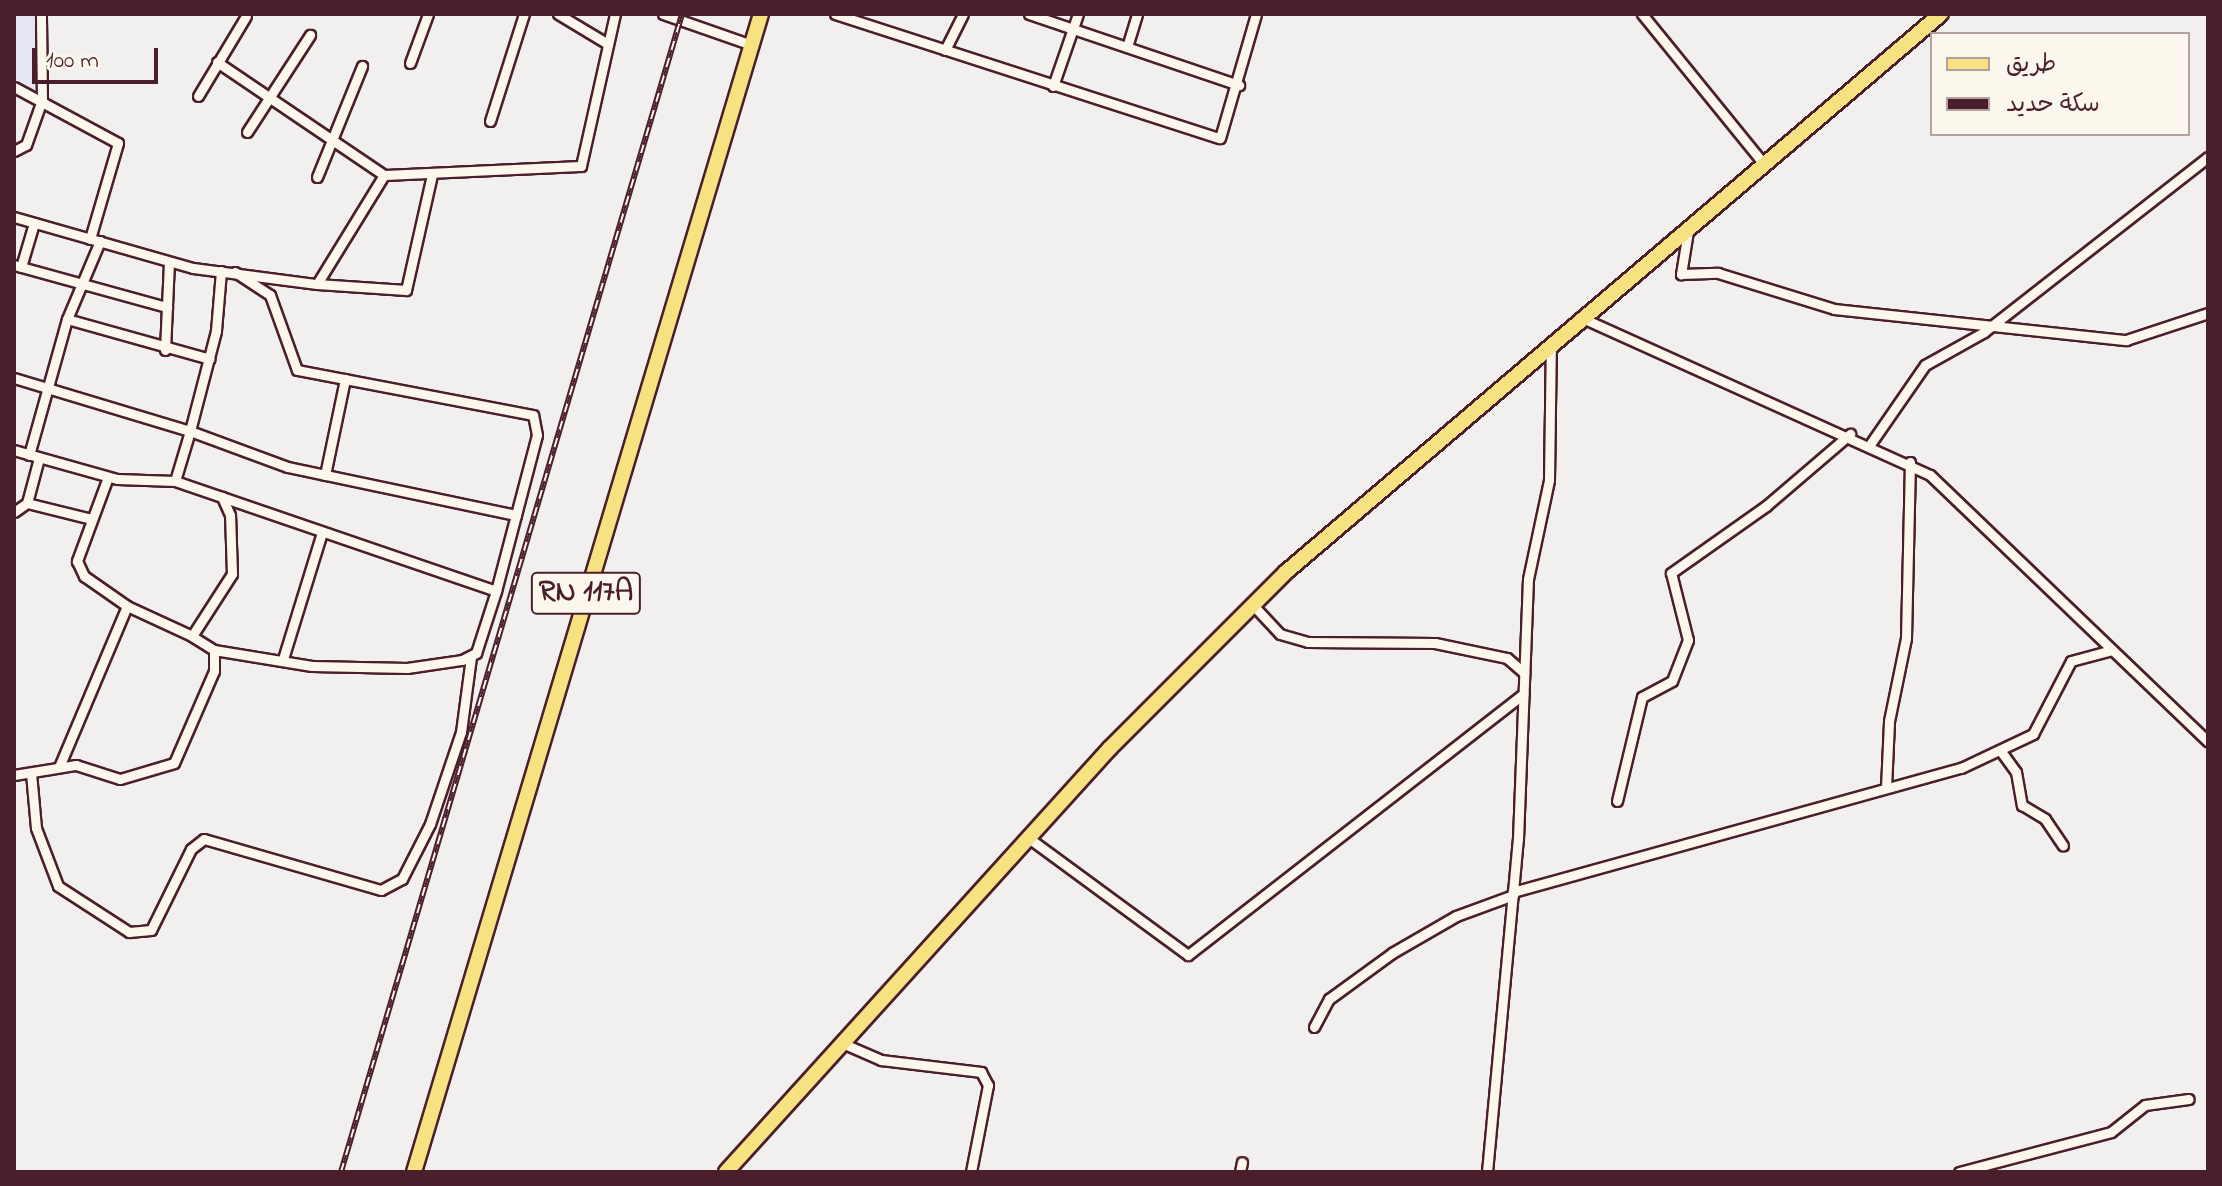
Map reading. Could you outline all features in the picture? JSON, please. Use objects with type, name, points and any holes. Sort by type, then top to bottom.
[{"type":"main road","name":"RN 117A","points":[[414,1172],[761,14]]},
{"type":"main road","points":[[726,1172],[1030,839],[1252,604],[1580,317],[1941,14]]},
{"type":"street","points":[[14,151],[26,145],[42,100],[41,14]]},
{"type":"street","points":[[410,63],[428,14]]},
{"type":"street","points":[[490,121],[524,14]]},
{"type":"street","points":[[558,14],[608,44]]},
{"type":"street","points":[[217,62],[384,175],[576,170],[615,14]]},
{"type":"street","points":[[663,14],[752,45]]},
{"type":"street","points":[[835,14],[1220,138],[1239,85],[1256,14]]},
{"type":"street","points":[[945,50],[963,14]]},
{"type":"street","points":[[1029,14],[1239,85]]},
{"type":"street","points":[[1053,86],[1078,14]]},
{"type":"street","points":[[1127,47],[1137,14]]},
{"type":"street","points":[[1642,14],[1763,163]]},
{"type":"street","points":[[198,96],[246,16]]},
{"type":"street","points":[[247,132],[310,35]]},
{"type":"street","points":[[317,177],[362,66]]},
{"type":"street","points":[[14,87],[118,143],[95,240],[82,285],[67,319],[47,389],[27,503],[14,512]]},
{"type":"street","points":[[1871,443],[1914,375],[1987,330],[2208,157]]},
{"type":"street","points":[[317,284],[384,175]]},
{"type":"street","points":[[14,217],[169,262],[317,284],[406,290],[432,175]]},
{"type":"street","points":[[34,223],[17,266],[167,307]]},
{"type":"street","points":[[1689,224],[1679,264],[1684,275],[1718,273],[1828,308],[1987,330],[2126,340],[2208,313]]},
{"type":"street","points":[[165,350],[169,262]]},
{"type":"street","points":[[175,481],[210,359],[221,271]]},
{"type":"street","points":[[31,773],[36,828],[58,886],[129,932],[151,930],[191,849],[204,839],[381,890],[402,879],[433,816],[461,732],[471,657],[496,591],[537,435],[528,411],[292,367],[270,295],[235,272]]},
{"type":"street","points":[[1580,317],[1910,462],[2208,742]]},
{"type":"street","points":[[67,319],[165,350],[210,359]]},
{"type":"street","points":[[1487,1172],[1513,893],[1528,579],[1549,480],[1551,343]]},
{"type":"street","points":[[14,378],[325,475],[516,515]]},
{"type":"street","points":[[325,475],[345,379]]},
{"type":"street","points":[[1617,801],[1642,697],[1672,681],[1688,640],[1671,573],[1766,506],[1850,434]]},
{"type":"street","points":[[14,450],[108,477],[175,481],[496,591]]},
{"type":"street","points":[[1886,788],[1888,729],[1906,638],[1910,462]]},
{"type":"street","points":[[108,477],[78,550],[80,570],[127,606],[192,636],[214,650],[383,669],[471,657]]},
{"type":"street","points":[[192,636],[232,574],[222,497]]},
{"type":"street","points":[[27,503],[91,519]]},
{"type":"street","points":[[283,659],[322,532]]},
{"type":"street","points":[[1252,604],[1280,634],[1308,642],[1435,643],[1507,658],[1524,673]]},
{"type":"street","points":[[59,767],[127,606]]},
{"type":"street","points":[[14,775],[59,767],[120,779],[174,763],[212,678],[214,650]]},
{"type":"street","points":[[1314,1027],[1329,999],[1392,953],[1456,916],[1513,893],[1949,773],[2000,750],[2033,734],[2071,661],[2112,650]]},
{"type":"street","points":[[1030,839],[1188,955],[1523,694]]},
{"type":"street","points":[[2000,750],[2016,772],[2022,805],[2045,819],[2063,846]]},
{"type":"street","points":[[842,1043],[874,1058],[981,1072],[986,1098],[971,1172]]},
{"type":"street","points":[[1959,1172],[2111,1132],[2145,1105],[2189,1099]]},
{"type":"shaded area","points":[[14,14],[35,14],[36,96],[14,84]]},
{"type":"railway","points":[[341,1172],[682,14]]}]
